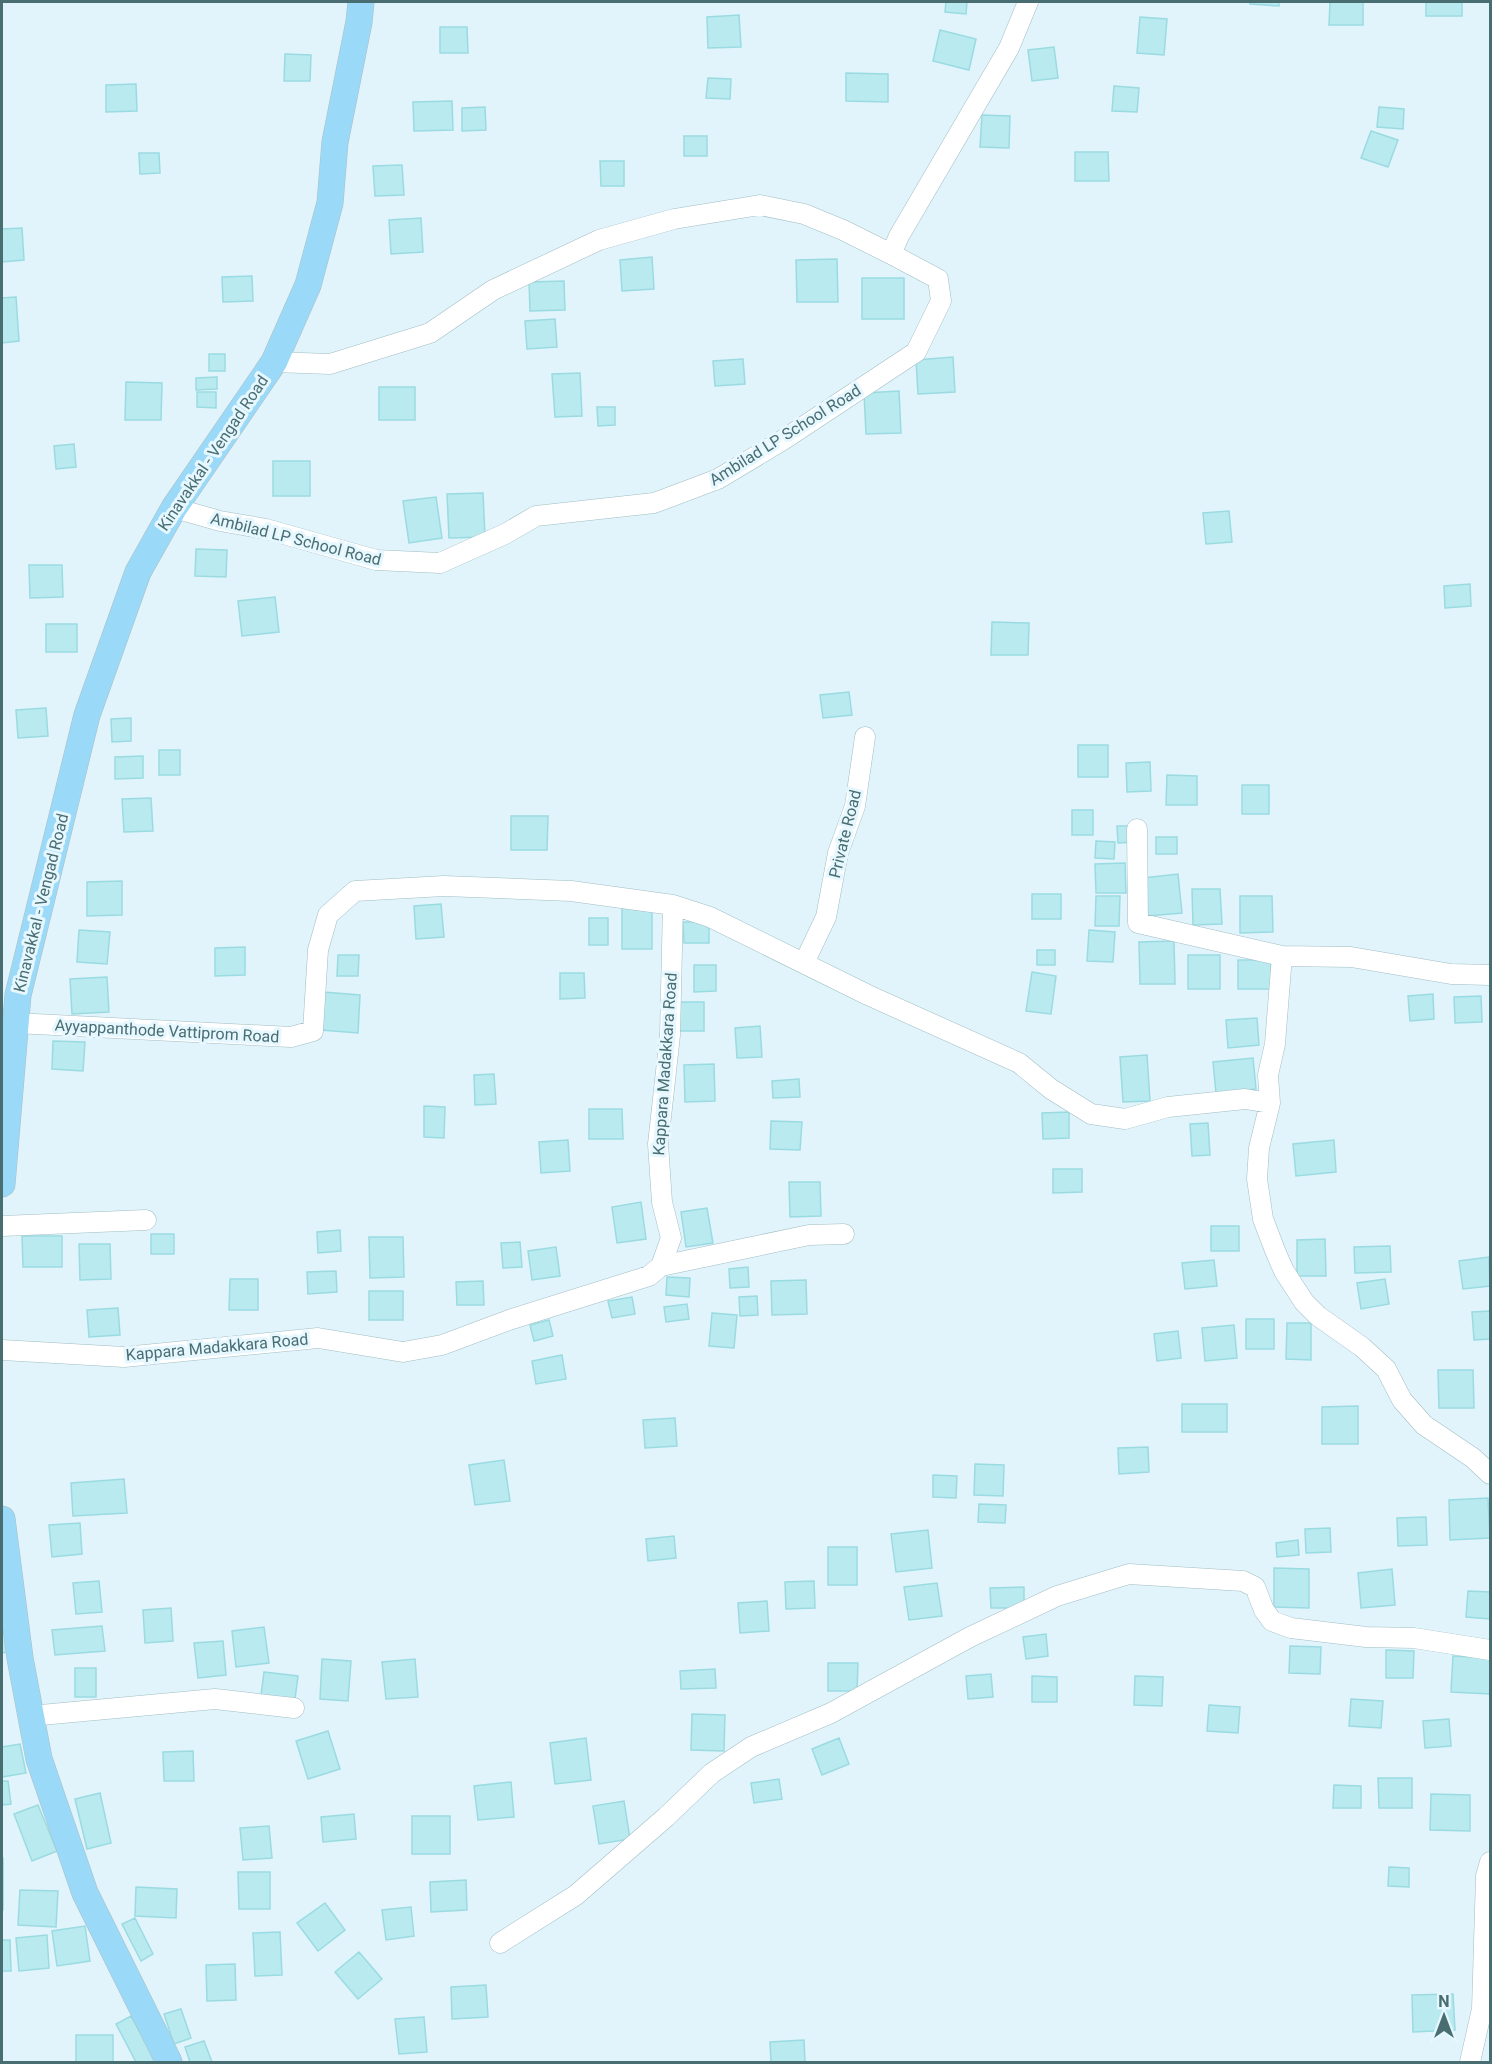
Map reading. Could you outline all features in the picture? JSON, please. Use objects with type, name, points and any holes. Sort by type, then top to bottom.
[{"type":"main road","name":"Kinavakkal - Vengad Road","points":[[2,1184],[18,995],[87,715],[138,572],[174,508],[274,362],[308,285],[330,203],[335,142],[361,2]]},
{"type":"main road","points":[[2,1519],[20,1658],[39,1759],[85,1893],[169,2062]]},
{"type":"street","points":[[274,362],[330,364],[430,333],[494,290],[599,240],[674,219],[760,205],[804,214],[891,254],[899,236],[1009,48],[1028,2]]},
{"type":"street","name":"Ambilad LP School Road","points":[[174,508],[220,521],[266,529],[376,560],[440,563],[505,534],[536,516],[654,503],[718,480],[916,352],[941,301],[938,279],[891,254]]},
{"type":"street","name":"Private Road","points":[[804,963],[826,917],[838,853],[855,806],[865,737]]},
{"type":"street","points":[[1137,829],[1138,923],[1282,956],[1351,957],[1451,974],[1491,975]]},
{"type":"street","name":"Ayyappanthode Vattiprom Road","points":[[15,1023],[291,1037],[313,1031],[318,950],[328,915],[355,891],[444,886],[571,891],[673,905]]},
{"type":"street","points":[[673,905],[710,917],[868,995],[1019,1063],[1051,1089],[1091,1114],[1125,1119],[1168,1107],[1245,1100],[1270,1103]]},
{"type":"street","name":"Kappara Madakkara Road","points":[[2,1350],[124,1357],[318,1338],[403,1352],[442,1345],[508,1320],[649,1276],[661,1266],[671,1238],[662,1202],[658,1144],[670,1035],[673,905]]},
{"type":"street","points":[[1282,956],[1275,1044],[1268,1075],[1270,1103],[1259,1148],[1257,1179],[1263,1219],[1276,1253],[1304,1302],[1318,1316],[1362,1347],[1386,1369],[1402,1400],[1424,1425],[1473,1458],[1491,1474]]},
{"type":"street","points":[[2,1226],[146,1220]]},
{"type":"street","points":[[661,1266],[809,1235],[844,1234]]},
{"type":"street","points":[[500,1943],[576,1895],[666,1817],[712,1773],[751,1747],[831,1713],[970,1637],[1048,1601],[1129,1574],[1243,1581],[1255,1587],[1264,1610],[1272,1620],[1291,1628],[1366,1637],[1414,1638],[1491,1650]]},
{"type":"street","points":[[30,1716],[215,1699],[294,1708]]},
{"type":"street","points":[[1470,2062],[1482,2009],[1486,1876],[1491,1862]]},
{"type":"building","points":[[946,2],[967,2],[966,14],[945,12]]},
{"type":"building","points":[[1250,2],[1279,2],[1279,6],[1250,4]]},
{"type":"building","points":[[1330,2],[1363,2],[1363,25],[1329,25]]},
{"type":"building","points":[[1426,2],[1462,2],[1462,16],[1426,16]]},
{"type":"building","points":[[739,15],[741,47],[708,48],[707,17]]},
{"type":"building","points":[[1140,17],[1167,19],[1164,55],[1137,53]]},
{"type":"building","points":[[440,27],[467,27],[468,53],[440,53]]},
{"type":"building","points":[[940,30],[976,39],[969,70],[933,61]]},
{"type":"building","points":[[1054,47],[1058,78],[1032,81],[1028,50]]},
{"type":"building","points":[[285,54],[311,55],[310,81],[284,81]]},
{"type":"building","points":[[846,73],[888,74],[888,102],[846,101]]},
{"type":"building","points":[[708,78],[731,79],[730,99],[706,98]]},
{"type":"building","points":[[136,84],[137,111],[106,112],[106,85]]},
{"type":"building","points":[[1114,86],[1139,88],[1137,112],[1112,111]]},
{"type":"building","points":[[452,101],[453,130],[414,131],[413,102]]},
{"type":"building","points":[[485,107],[486,130],[462,131],[462,108]]},
{"type":"building","points":[[1379,107],[1404,109],[1403,129],[1377,127]]},
{"type":"building","points":[[982,115],[1010,116],[1009,148],[980,147]]},
{"type":"building","points":[[1371,131],[1398,140],[1388,167],[1361,158]]},
{"type":"building","points":[[684,136],[707,136],[707,156],[684,156]]},
{"type":"building","points":[[1075,152],[1108,152],[1109,181],[1075,181]]},
{"type":"building","points":[[139,153],[159,153],[160,173],[140,174]]},
{"type":"building","points":[[600,161],[624,161],[624,186],[601,186]]},
{"type":"building","points":[[402,165],[404,195],[375,196],[373,166]]},
{"type":"building","points":[[421,218],[423,252],[391,254],[389,220]]},
{"type":"building","points":[[22,228],[24,260],[2,262],[2,229]]},
{"type":"building","points":[[652,257],[654,289],[622,291],[620,260]]},
{"type":"building","points":[[837,259],[838,302],[797,302],[796,260]]},
{"type":"building","points":[[252,276],[253,301],[223,302],[222,277]]},
{"type":"building","points":[[862,278],[904,278],[904,319],[862,319]]},
{"type":"building","points":[[564,281],[565,310],[530,311],[529,282]]},
{"type":"building","points":[[16,297],[19,341],[2,343],[2,298]]},
{"type":"building","points":[[555,319],[557,347],[527,349],[525,321]]},
{"type":"building","points":[[209,354],[225,354],[225,371],[209,371]]},
{"type":"building","points":[[953,357],[955,392],[918,394],[916,360]]},
{"type":"building","points":[[743,359],[745,384],[715,386],[713,361]]},
{"type":"building","points":[[580,373],[582,416],[555,417],[552,374]]},
{"type":"building","points":[[217,377],[217,389],[196,390],[196,378]]},
{"type":"building","points":[[126,382],[162,383],[161,420],[125,420]]},
{"type":"building","points":[[379,387],[415,387],[415,420],[379,420]]},
{"type":"building","points":[[899,391],[901,433],[866,434],[864,393]]},
{"type":"building","points":[[197,392],[216,392],[216,408],[197,407]]},
{"type":"building","points":[[597,407],[615,407],[615,425],[598,426]]},
{"type":"building","points":[[74,444],[76,467],[56,469],[54,446]]},
{"type":"building","points":[[273,461],[310,461],[310,496],[273,496]]},
{"type":"building","points":[[483,493],[485,537],[449,538],[447,494]]},
{"type":"building","points":[[436,497],[442,538],[409,543],[403,501]]},
{"type":"building","points":[[1229,511],[1232,542],[1206,544],[1203,513]]},
{"type":"building","points":[[196,549],[227,550],[226,577],[195,576]]},
{"type":"building","points":[[29,565],[62,565],[63,597],[30,598]]},
{"type":"building","points":[[1470,584],[1471,606],[1445,608],[1444,586]]},
{"type":"building","points":[[275,597],[279,632],[242,636],[238,601]]},
{"type":"building","points":[[992,622],[1029,623],[1028,655],[991,655]]},
{"type":"building","points":[[46,624],[77,624],[77,652],[46,652]]},
{"type":"building","points":[[849,692],[852,715],[823,718],[820,695]]},
{"type":"building","points":[[46,708],[48,736],[18,738],[16,710]]},
{"type":"building","points":[[131,718],[131,741],[112,742],[111,719]]},
{"type":"building","points":[[1078,745],[1108,745],[1108,777],[1078,777]]},
{"type":"building","points":[[159,750],[180,750],[180,775],[159,775]]},
{"type":"building","points":[[143,756],[143,778],[115,779],[115,757]]},
{"type":"building","points":[[1150,762],[1151,791],[1127,792],[1126,763]]},
{"type":"building","points":[[1167,775],[1197,776],[1197,805],[1166,805]]},
{"type":"building","points":[[1242,785],[1269,785],[1269,814],[1242,814]]},
{"type":"building","points":[[151,798],[153,831],[124,832],[122,799]]},
{"type":"building","points":[[1072,810],[1093,810],[1093,835],[1072,835]]},
{"type":"building","points":[[511,816],[548,816],[547,850],[511,850]]},
{"type":"building","points":[[1117,826],[1134,826],[1135,842],[1118,843]]},
{"type":"building","points":[[1156,837],[1177,837],[1177,854],[1156,854]]},
{"type":"building","points":[[1096,841],[1115,842],[1114,859],[1095,858]]},
{"type":"building","points":[[1125,863],[1126,893],[1096,893],[1095,864]]},
{"type":"building","points":[[1178,874],[1182,913],[1147,916],[1143,878]]},
{"type":"building","points":[[122,881],[122,915],[87,916],[87,882]]},
{"type":"building","points":[[1192,889],[1220,889],[1222,924],[1193,925]]},
{"type":"building","points":[[1032,894],[1061,894],[1061,919],[1032,919]]},
{"type":"building","points":[[1096,896],[1120,896],[1119,926],[1095,926]]},
{"type":"building","points":[[1240,896],[1272,896],[1273,932],[1240,933]]},
{"type":"building","points":[[441,904],[444,937],[416,939],[414,906]]},
{"type":"building","points":[[622,908],[652,908],[652,949],[622,949]]},
{"type":"building","points":[[589,918],[608,918],[608,945],[589,945]]},
{"type":"building","points":[[683,922],[709,922],[709,943],[684,943]]},
{"type":"building","points":[[79,930],[110,932],[107,964],[77,962]]},
{"type":"building","points":[[1089,930],[1115,932],[1113,962],[1087,961]]},
{"type":"building","points":[[1174,941],[1175,984],[1140,984],[1139,942]]},
{"type":"building","points":[[245,947],[245,975],[215,976],[215,948]]},
{"type":"building","points":[[1037,950],[1055,950],[1055,965],[1037,965]]},
{"type":"building","points":[[338,955],[359,955],[358,976],[337,976]]},
{"type":"building","points":[[1188,955],[1220,955],[1220,989],[1188,989]]},
{"type":"building","points":[[1238,960],[1271,960],[1271,989],[1238,989]]},
{"type":"building","points":[[694,965],[716,965],[716,991],[694,992]]},
{"type":"building","points":[[1032,972],[1056,976],[1051,1014],[1026,1011]]},
{"type":"building","points":[[560,973],[584,973],[585,998],[560,999]]},
{"type":"building","points":[[107,977],[109,1012],[72,1014],[70,979]]},
{"type":"building","points":[[323,992],[360,995],[358,1033],[321,1030]]},
{"type":"building","points":[[1433,994],[1434,1019],[1410,1021],[1408,996]]},
{"type":"building","points":[[1481,996],[1482,1022],[1455,1023],[1454,997]]},
{"type":"building","points":[[679,1002],[704,1002],[704,1031],[679,1031]]},
{"type":"building","points":[[1257,1018],[1259,1045],[1228,1048],[1226,1020]]},
{"type":"building","points":[[760,1026],[762,1057],[737,1058],[735,1028]]},
{"type":"building","points":[[53,1041],[85,1042],[83,1071],[52,1069]]},
{"type":"building","points":[[1147,1055],[1150,1101],[1123,1102],[1120,1057]]},
{"type":"building","points":[[1253,1058],[1256,1089],[1216,1093],[1213,1062]]},
{"type":"building","points":[[714,1064],[715,1101],[685,1102],[684,1065]]},
{"type":"building","points":[[494,1074],[496,1104],[475,1105],[474,1075]]},
{"type":"building","points":[[799,1079],[800,1097],[773,1098],[772,1081]]},
{"type":"building","points":[[424,1106],[445,1107],[444,1138],[424,1137]]},
{"type":"building","points":[[589,1109],[622,1109],[623,1139],[589,1139]]},
{"type":"building","points":[[1069,1112],[1069,1138],[1043,1139],[1042,1113]]},
{"type":"building","points":[[771,1121],[802,1122],[800,1150],[770,1149]]},
{"type":"building","points":[[1208,1123],[1210,1155],[1192,1156],[1190,1124]]},
{"type":"building","points":[[568,1140],[570,1171],[541,1173],[539,1142]]},
{"type":"building","points":[[1334,1140],[1336,1172],[1296,1176],[1293,1144]]},
{"type":"building","points":[[1053,1169],[1082,1169],[1082,1192],[1053,1193]]},
{"type":"building","points":[[789,1182],[820,1182],[821,1216],[790,1217]]},
{"type":"building","points":[[641,1202],[646,1239],[617,1243],[612,1207]]},
{"type":"building","points":[[707,1208],[713,1243],[686,1247],[681,1212]]},
{"type":"building","points":[[1211,1226],[1239,1226],[1239,1251],[1211,1251]]},
{"type":"building","points":[[340,1230],[341,1251],[318,1253],[317,1232]]},
{"type":"building","points":[[151,1234],[174,1234],[174,1254],[151,1254]]},
{"type":"building","points":[[22,1236],[62,1236],[62,1267],[23,1267]]},
{"type":"building","points":[[369,1237],[403,1237],[404,1277],[370,1278]]},
{"type":"building","points":[[1325,1239],[1326,1276],[1297,1276],[1297,1240]]},
{"type":"building","points":[[520,1242],[522,1267],[503,1268],[501,1243]]},
{"type":"building","points":[[79,1244],[110,1244],[111,1279],[80,1280]]},
{"type":"building","points":[[1390,1246],[1391,1272],[1355,1273],[1354,1247]]},
{"type":"building","points":[[556,1247],[560,1276],[532,1280],[528,1251]]},
{"type":"building","points":[[1489,1257],[1490,1286],[1463,1289],[1459,1261]]},
{"type":"building","points":[[1214,1260],[1217,1286],[1185,1289],[1182,1263]]},
{"type":"building","points":[[748,1267],[749,1287],[730,1288],[729,1269]]},
{"type":"building","points":[[336,1271],[337,1292],[308,1294],[307,1272]]},
{"type":"building","points":[[667,1277],[690,1278],[689,1297],[666,1295]]},
{"type":"building","points":[[230,1279],[258,1279],[258,1310],[229,1310]]},
{"type":"building","points":[[1385,1279],[1389,1304],[1361,1309],[1357,1283]]},
{"type":"building","points":[[806,1280],[807,1314],[772,1315],[771,1281]]},
{"type":"building","points":[[483,1281],[484,1305],[457,1305],[456,1282]]},
{"type":"building","points":[[369,1291],[403,1291],[403,1320],[369,1320]]},
{"type":"building","points":[[757,1296],[758,1315],[740,1316],[739,1297]]},
{"type":"building","points":[[632,1297],[635,1314],[612,1318],[608,1301]]},
{"type":"building","points":[[687,1304],[689,1319],[666,1322],[664,1307]]},
{"type":"building","points":[[118,1308],[120,1335],[89,1337],[87,1310]]},
{"type":"building","points":[[1490,1311],[1490,1339],[1474,1340],[1472,1312]]},
{"type":"building","points":[[712,1313],[737,1315],[734,1348],[709,1346]]},
{"type":"building","points":[[1246,1319],[1274,1319],[1274,1349],[1246,1349]]},
{"type":"building","points":[[549,1320],[553,1336],[534,1341],[530,1325]]},
{"type":"building","points":[[1287,1323],[1311,1323],[1311,1360],[1286,1359]]},
{"type":"building","points":[[1234,1325],[1237,1358],[1205,1361],[1202,1328]]},
{"type":"building","points":[[1178,1331],[1181,1358],[1157,1361],[1154,1334]]},
{"type":"building","points":[[562,1355],[566,1379],[536,1384],[532,1361]]},
{"type":"building","points":[[1438,1370],[1473,1370],[1474,1408],[1439,1408]]},
{"type":"building","points":[[1182,1404],[1227,1404],[1227,1432],[1182,1432]]},
{"type":"building","points":[[1358,1406],[1358,1444],[1322,1444],[1322,1407]]},
{"type":"building","points":[[675,1418],[677,1446],[645,1448],[643,1420]]},
{"type":"building","points":[[1148,1447],[1149,1472],[1119,1474],[1118,1448]]},
{"type":"building","points":[[504,1460],[510,1501],[475,1505],[469,1465]]},
{"type":"building","points":[[975,1464],[1004,1465],[1003,1496],[974,1495]]},
{"type":"building","points":[[933,1475],[957,1476],[956,1498],[933,1497]]},
{"type":"building","points":[[124,1479],[127,1513],[73,1516],[71,1483]]},
{"type":"building","points":[[1488,1498],[1490,1538],[1450,1540],[1449,1500]]},
{"type":"building","points":[[979,1504],[1006,1505],[1005,1523],[978,1522]]},
{"type":"building","points":[[1426,1517],[1427,1545],[1398,1546],[1397,1518]]},
{"type":"building","points":[[80,1523],[82,1554],[52,1557],[49,1525]]},
{"type":"building","points":[[1330,1528],[1331,1552],[1306,1553],[1305,1529]]},
{"type":"building","points":[[928,1530],[932,1568],[896,1572],[891,1534]]},
{"type":"building","points":[[674,1536],[676,1558],[648,1561],[646,1539]]},
{"type":"building","points":[[1298,1540],[1299,1555],[1277,1557],[1276,1543]]},
{"type":"building","points":[[828,1547],[857,1547],[857,1585],[828,1585]]},
{"type":"building","points":[[1274,1568],[1309,1569],[1309,1608],[1274,1607]]},
{"type":"building","points":[[1392,1569],[1395,1605],[1361,1608],[1358,1573]]},
{"type":"building","points":[[99,1581],[102,1612],[76,1614],[73,1583]]},
{"type":"building","points":[[814,1581],[815,1608],[786,1609],[785,1582]]},
{"type":"building","points":[[937,1583],[942,1616],[909,1620],[904,1587]]},
{"type":"building","points":[[1024,1587],[1024,1608],[991,1608],[990,1588]]},
{"type":"building","points":[[1468,1591],[1490,1592],[1490,1619],[1466,1617]]},
{"type":"building","points":[[767,1601],[769,1631],[740,1633],[738,1603]]},
{"type":"building","points":[[2,1608],[8,1652],[2,1653]]},
{"type":"building","points":[[171,1608],[173,1641],[145,1643],[143,1610]]},
{"type":"building","points":[[102,1626],[105,1651],[55,1655],[52,1630]]},
{"type":"building","points":[[264,1627],[269,1663],[236,1667],[232,1631]]},
{"type":"building","points":[[1046,1634],[1048,1656],[1026,1659],[1023,1637]]},
{"type":"building","points":[[223,1641],[226,1675],[198,1678],[194,1643]]},
{"type":"building","points":[[1290,1646],[1321,1647],[1320,1674],[1289,1673]]},
{"type":"building","points":[[1386,1650],[1414,1651],[1413,1678],[1386,1678]]},
{"type":"building","points":[[1453,1656],[1490,1658],[1490,1694],[1451,1692]]},
{"type":"building","points":[[322,1659],[351,1661],[348,1701],[320,1699]]},
{"type":"building","points":[[415,1659],[418,1697],[386,1699],[382,1662]]},
{"type":"building","points":[[828,1663],[858,1663],[857,1691],[828,1691]]},
{"type":"building","points":[[75,1668],[96,1668],[96,1697],[75,1697]]},
{"type":"building","points":[[715,1669],[716,1688],[681,1689],[680,1671]]},
{"type":"building","points":[[264,1672],[298,1676],[295,1699],[261,1695]]},
{"type":"building","points":[[991,1674],[993,1697],[968,1699],[966,1676]]},
{"type":"building","points":[[1032,1676],[1057,1677],[1057,1702],[1032,1702]]},
{"type":"building","points":[[1135,1676],[1163,1677],[1162,1706],[1134,1705]]},
{"type":"building","points":[[1351,1699],[1383,1701],[1381,1728],[1349,1726]]},
{"type":"building","points":[[1209,1705],[1240,1707],[1238,1733],[1207,1731]]},
{"type":"building","points":[[692,1714],[725,1715],[724,1751],[691,1750]]},
{"type":"building","points":[[1449,1719],[1451,1746],[1425,1748],[1423,1721]]},
{"type":"building","points":[[328,1731],[340,1769],[308,1779],[296,1741]]},
{"type":"building","points":[[586,1738],[591,1780],[555,1784],[550,1743]]},
{"type":"building","points":[[839,1738],[849,1764],[822,1775],[812,1749]]},
{"type":"building","points":[[20,1744],[26,1773],[2,1777],[2,1747]]},
{"type":"building","points":[[193,1751],[194,1781],[164,1781],[163,1752]]},
{"type":"building","points":[[1378,1778],[1412,1778],[1412,1808],[1379,1808]]},
{"type":"building","points":[[779,1779],[782,1799],[754,1803],[751,1783]]},
{"type":"building","points":[[2,1781],[8,1781],[11,1804],[2,1805]]},
{"type":"building","points":[[511,1782],[514,1817],[478,1820],[474,1786]]},
{"type":"building","points":[[1334,1785],[1361,1786],[1361,1808],[1333,1808]]},
{"type":"building","points":[[100,1793],[111,1843],[87,1849],[75,1799]]},
{"type":"building","points":[[1431,1794],[1470,1795],[1470,1831],[1430,1830]]},
{"type":"building","points":[[624,1801],[630,1839],[599,1844],[593,1806]]},
{"type":"building","points":[[38,1805],[57,1851],[32,1861],[14,1814]]},
{"type":"building","points":[[354,1814],[356,1839],[323,1842],[321,1817]]},
{"type":"building","points":[[412,1816],[450,1816],[450,1854],[412,1854]]},
{"type":"building","points":[[269,1826],[272,1858],[243,1860],[240,1828]]},
{"type":"building","points":[[3,1858],[3,1910],[2,1910]]},
{"type":"building","points":[[1389,1867],[1409,1868],[1409,1887],[1388,1886]]},
{"type":"building","points":[[238,1872],[270,1872],[270,1909],[239,1909]]},
{"type":"building","points":[[466,1880],[467,1910],[431,1912],[430,1882]]},
{"type":"building","points":[[136,1887],[177,1889],[176,1918],[135,1916]]},
{"type":"building","points":[[20,1890],[58,1891],[56,1927],[18,1925]]},
{"type":"building","points":[[325,1903],[345,1930],[318,1951],[297,1923]]},
{"type":"building","points":[[411,1907],[414,1936],[386,1940],[382,1910]]},
{"type":"building","points":[[135,1918],[153,1954],[141,1961],[122,1924]]},
{"type":"building","points":[[85,1926],[90,1961],[57,1966],[52,1931]]},
{"type":"building","points":[[280,1932],[282,1975],[255,1976],[253,1933]]},
{"type":"building","points":[[47,1935],[49,1968],[19,1971],[16,1938]]},
{"type":"building","points":[[2,1940],[10,1940],[11,1971],[2,1971]]},
{"type":"building","points":[[359,1952],[382,1979],[358,1999],[335,1972]]},
{"type":"building","points":[[235,1964],[236,2000],[207,2001],[206,1965]]},
{"type":"building","points":[[486,1985],[488,2017],[452,2019],[451,1987]]},
{"type":"building","points":[[1453,1994],[1455,2030],[1413,2032],[1412,1995]]},
{"type":"building","points":[[181,2009],[191,2038],[174,2044],[164,2014]]},
{"type":"building","points":[[131,2016],[156,2062],[136,2062],[116,2024]]},
{"type":"building","points":[[424,2017],[427,2052],[399,2054],[395,2019]]},
{"type":"building","points":[[76,2035],[113,2035],[113,2062],[76,2062]]},
{"type":"building","points":[[804,2040],[805,2062],[771,2062],[770,2042]]},
{"type":"building","points":[[204,2041],[212,2062],[190,2062],[185,2047]]}]
